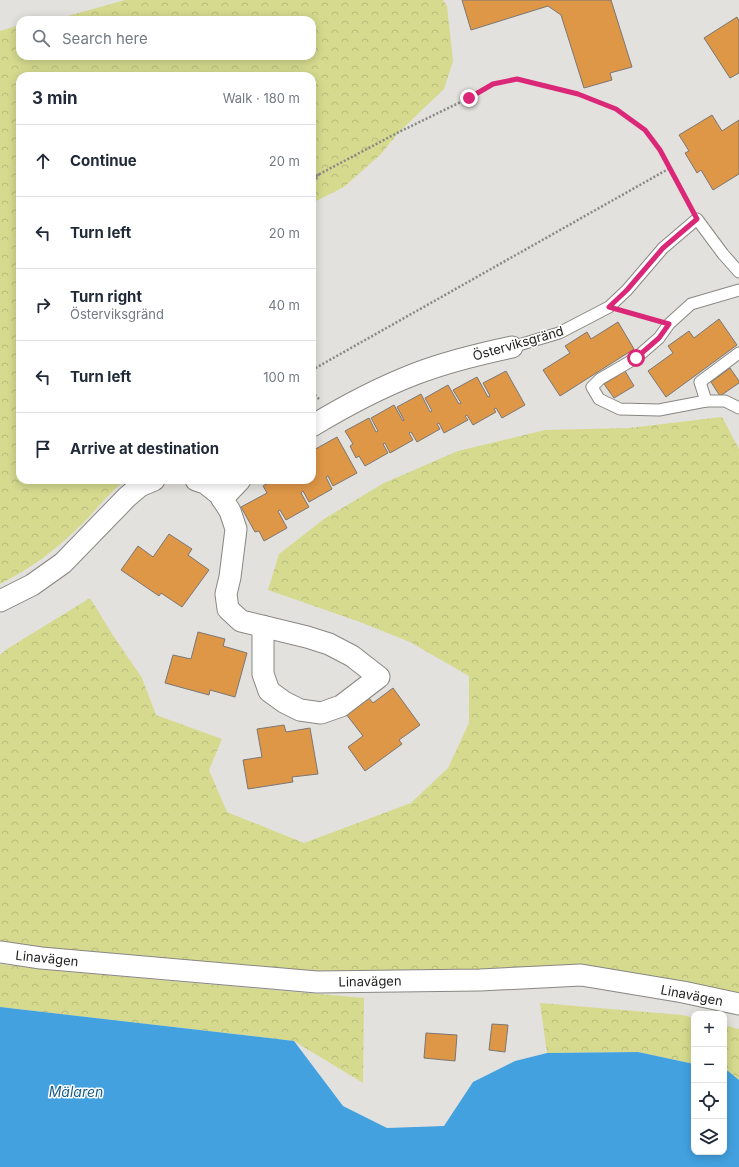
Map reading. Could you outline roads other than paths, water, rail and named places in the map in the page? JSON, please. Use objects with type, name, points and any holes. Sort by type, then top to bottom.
[{"type":"street","name":"Österviksgränd","points":[[316,424],[365,397],[416,374],[474,356],[512,347]]},
{"type":"street","points":[[0,602],[32,585],[63,563],[127,497],[145,484]]},
{"type":"street","points":[[206,484],[219,494],[230,511],[236,529],[230,577],[226,594],[228,609],[241,621],[263,626],[308,637],[329,644],[352,656],[379,677],[341,706],[321,713],[300,710],[284,702],[269,690],[263,674],[263,626]]},
{"type":"street","points":[[222,499],[236,484]]},
{"type":"street","name":"Linavägen","points":[[0,952],[41,958],[317,982],[480,980],[580,975],[683,992],[739,1004]]},
{"type":"lane","name":"Österviksgränd","points":[[512,347],[559,333],[609,307],[627,290],[663,248],[697,219],[723,254],[739,272]]},
{"type":"lane","points":[[739,290],[691,304],[669,324],[659,338],[636,358],[600,379],[592,387],[599,399],[620,409],[659,410],[706,401],[725,401],[739,408]]},
{"type":"lane","points":[[706,401],[700,382],[739,354]]},
{"type":"water","name":"Mälaren","points":[[0,1007],[294,1041],[343,1106],[387,1128],[444,1126],[473,1082],[515,1061],[547,1053],[638,1052],[691,1063],[691,1155],[727,1155],[727,1071],[739,1080],[739,1167],[0,1167]]}]
